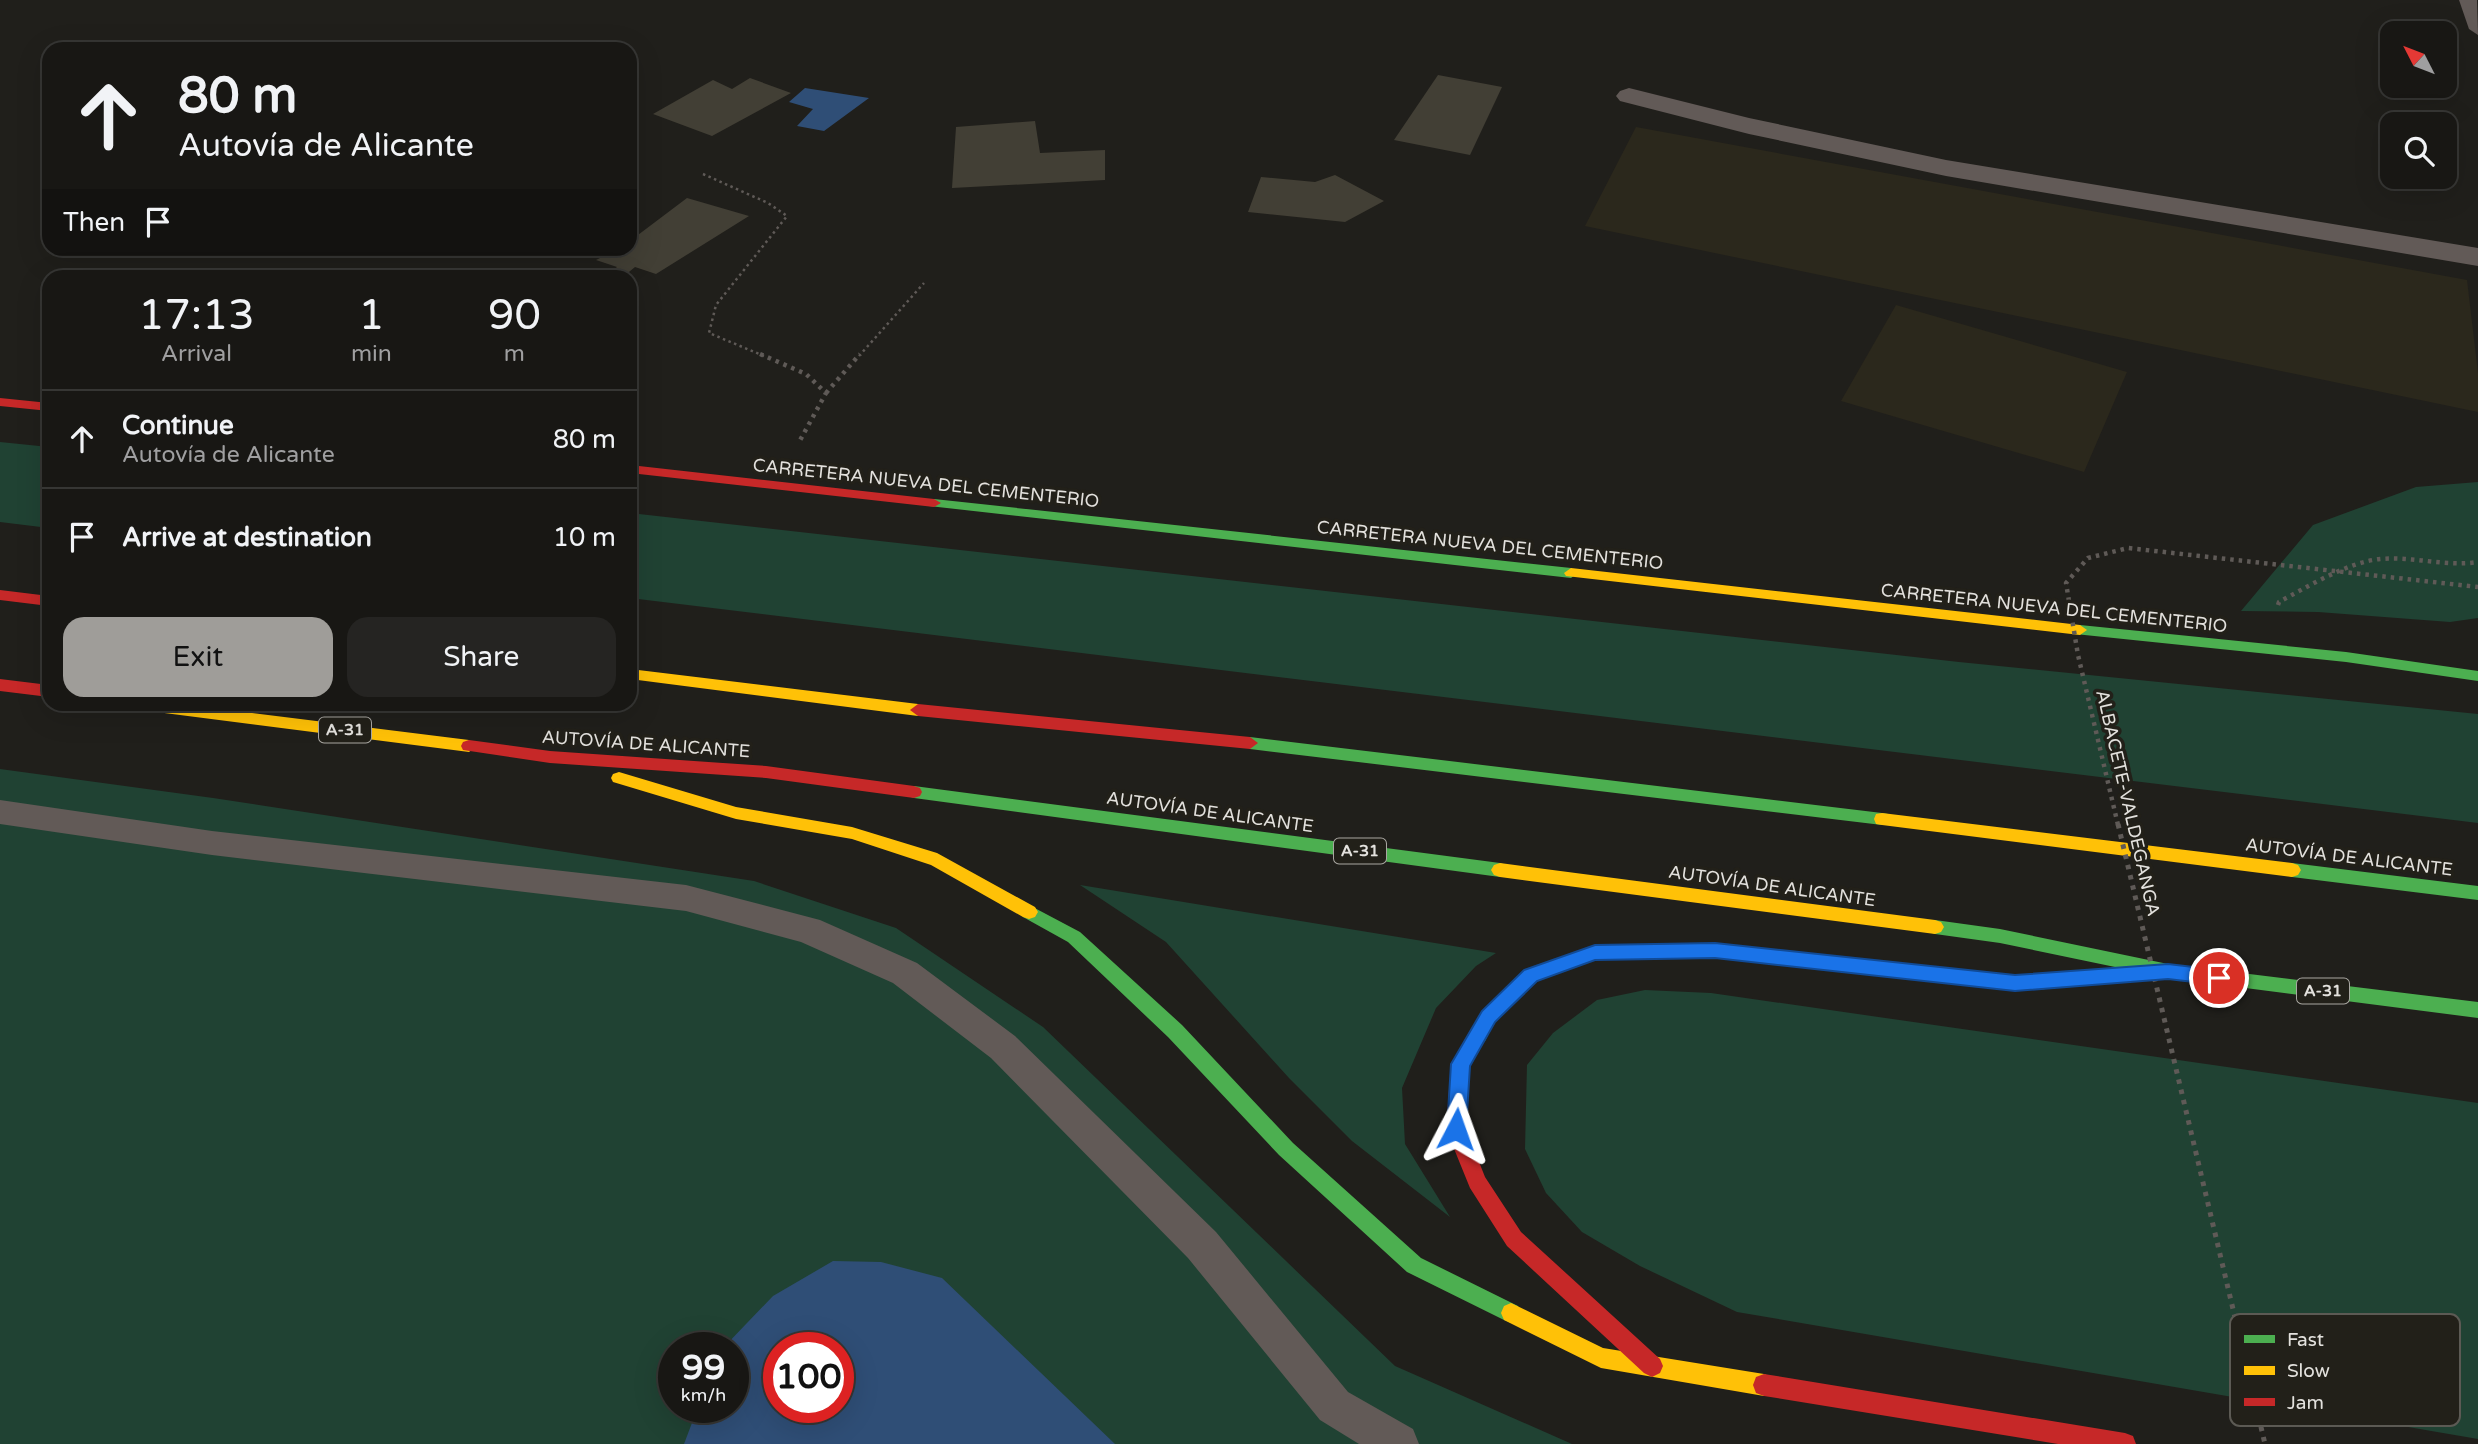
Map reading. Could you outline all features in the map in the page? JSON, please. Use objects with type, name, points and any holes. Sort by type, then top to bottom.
[{"type":"main road","points":[[0,402],[42,406]]},
{"type":"main road","name":"CARRETERA NUEVA DEL CEMENTERIO","points":[[637,471],[2346,657],[2478,676]]},
{"type":"main road","points":[[0,595],[42,600]]},
{"type":"main road","name":"CARRETERA NUEVA DEL CEMENTERIO","points":[[2346,657],[2435,654]]},
{"type":"main road","name":"AUTOVÍA DE ALICANTE","points":[[637,675],[972,717],[1296,747],[2478,893]]},
{"type":"main road","points":[[0,685],[42,690]]},
{"type":"main road","name":"AUTOVÍA DE ALICANTE","points":[[195,711],[550,757],[766,772],[2000,936],[2168,971],[2478,1010]]},
{"type":"main road","points":[[550,757],[736,813],[852,832],[937,859],[1074,937],[1175,1031],[1286,1149],[1414,1265],[1601,1358],[2125,1444]]},
{"type":"main road","points":[[1652,1366],[1514,1239],[1477,1182],[1456,1129],[1460,1064],[1489,1016],[1530,975],[1595,952],[1715,950],[2015,983],[2168,971]]},
{"type":"street","points":[[1629,96],[1749,126],[1946,167],[2478,257]]},
{"type":"lane","points":[[2468,0],[2478,29]]},
{"type":"lane","points":[[0,812],[225,845],[686,898],[808,930],[905,973],[1003,1047],[1202,1245],[1334,1406],[1398,1444]]},
{"type":"path","points":[[703,174],[768,203],[787,216],[770,241],[716,305],[709,333],[806,374],[825,393]]},
{"type":"path","points":[[776,485],[825,393],[924,283]]},
{"type":"path","name":"ALBACETE-VALDEGANGA","points":[[2234,1314],[2085,682],[2066,583],[2088,558],[2128,548],[2478,587]]},
{"type":"path","points":[[2272,651],[2270,622],[2279,602],[2313,585],[2377,558],[2462,566],[2478,562]]},
{"type":"path","name":"ALBACETE-VALDEGANGA","points":[[2261,1426],[2265,1444]]},
{"type":"shaded area","points":[[1636,127],[2467,280],[2478,373],[2478,412],[1585,226]]},
{"type":"shaded area","points":[[1896,305],[2127,372],[2084,472],[1841,401]]},
{"type":"green space","points":[[0,442],[42,446],[42,527],[0,522]]},
{"type":"green space","points":[[2478,482],[2478,618],[2450,622],[2318,612],[2241,611],[2313,525],[2416,487]]},
{"type":"green space","points":[[637,514],[1959,662],[2478,714],[2478,823],[637,599]]},
{"type":"green space","points":[[0,769],[213,798],[754,881],[896,928],[1043,1027],[1395,1366],[1572,1444],[0,1444]]},
{"type":"green space","points":[[1080,885],[1496,953],[1476,966],[1436,1008],[1402,1088],[1405,1144],[1450,1217],[1352,1141],[1289,1078],[1166,942]]},
{"type":"green space","points":[[1645,990],[1711,993],[2478,1103],[2478,1439],[2402,1426],[2460,1426],[2460,1314],[2230,1314],[2230,1396],[1737,1312],[1640,1266],[1582,1232],[1546,1193],[1525,1149],[1527,1065],[1553,1033],[1597,1000]]},
{"type":"water","points":[[805,88],[869,98],[824,131],[797,126],[813,109],[789,102]]},
{"type":"water","points":[[833,1261],[881,1262],[942,1278],[1115,1444],[684,1444],[692,1423],[749,1423],[749,1332],[738,1332],[773,1296]]},
{"type":"building","points":[[1438,75],[1502,87],[1470,155],[1394,140]]},
{"type":"building","points":[[750,78],[791,93],[712,136],[653,114],[713,80],[732,89]]},
{"type":"building","points":[[1035,121],[1040,153],[1105,150],[1105,180],[952,188],[956,127]]},
{"type":"building","points":[[1335,175],[1384,201],[1345,222],[1248,212],[1261,177],[1315,182]]},
{"type":"building","points":[[687,198],[749,216],[656,274],[635,267],[631,270],[614,270],[617,267],[596,260],[604,256],[637,256],[637,236]]},
{"type":"traffic: fast","points":[[934,503],[1571,573]]},
{"type":"traffic: fast","points":[[2080,630],[2346,657],[2478,676]]},
{"type":"traffic: fast","points":[[1250,743],[1882,819]]},
{"type":"traffic: fast","points":[[914,792],[1500,870]]},
{"type":"traffic: fast","points":[[2292,870],[2478,893]]},
{"type":"traffic: fast","points":[[1029,912],[1074,937],[1175,1031],[1286,1149],[1414,1265],[1511,1313]]},
{"type":"traffic: fast","points":[[1935,927],[2000,936],[2168,971],[2478,1010]]},
{"type":"traffic: fast","points":[[1478,1035],[1489,1016],[1530,975],[1595,952],[1715,950],[2015,983],[2034,982]]},
{"type":"traffic: slow","points":[[1571,573],[2080,630]]},
{"type":"traffic: slow","points":[[637,675],[918,710]]},
{"type":"traffic: slow","points":[[196,711],[469,746]]},
{"type":"traffic: slow","points":[[619,778],[736,813],[852,833],[937,860],[1029,912]]},
{"type":"traffic: slow","points":[[1882,819],[2292,870]]},
{"type":"traffic: slow","points":[[1500,870],[1935,927]]},
{"type":"traffic: slow","points":[[2034,982],[2123,975]]},
{"type":"traffic: slow","points":[[1511,1313],[1601,1358],[1764,1385]]},
{"type":"traffic: jam","points":[[0,402],[42,406]]},
{"type":"traffic: jam","points":[[637,470],[934,503]]},
{"type":"traffic: jam","points":[[0,595],[42,600]]},
{"type":"traffic: jam","points":[[0,685],[42,690]]},
{"type":"traffic: jam","points":[[918,710],[1250,743]]},
{"type":"traffic: jam","points":[[469,746],[550,757],[766,772],[914,792]]},
{"type":"traffic: jam","points":[[1478,1035],[1460,1064],[1456,1129],[1477,1182],[1514,1239],[1652,1366]]},
{"type":"traffic: jam","points":[[1764,1385],[2125,1444]]},
{"type":"route","points":[[1456,1129],[1460,1064],[1489,1016],[1530,975],[1595,952],[1715,950],[2015,983],[2168,971],[2219,978]]}]
